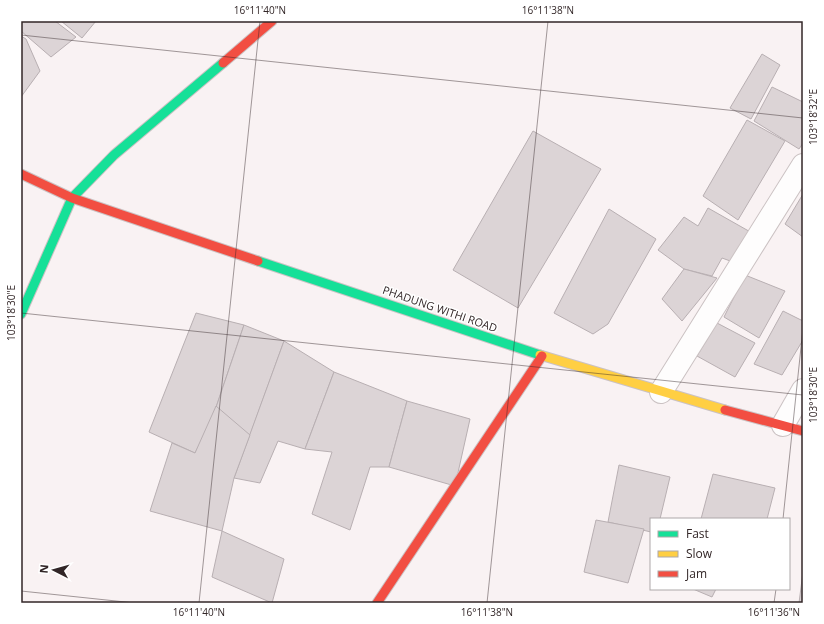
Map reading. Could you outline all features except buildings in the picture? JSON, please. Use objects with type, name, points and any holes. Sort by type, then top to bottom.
[{"type":"main road","points":[[21,314],[72,198],[114,155],[272,21]]},
{"type":"main road","points":[[21,174],[72,198]]},
{"type":"main road","points":[[28,188],[72,198]]},
{"type":"main road","name":"PHADUNG WITHI ROAD","points":[[72,198],[542,356],[661,392],[793,428]]},
{"type":"main road","points":[[377,603],[542,356]]},
{"type":"street","points":[[661,392],[803,165]]},
{"type":"street","points":[[793,428],[803,390]]},
{"type":"traffic: fast","points":[[21,314],[72,198],[114,155],[223,63]]},
{"type":"traffic: fast","points":[[258,261],[540,355]]},
{"type":"traffic: slow","points":[[540,355],[725,410]]},
{"type":"traffic: jam","points":[[223,63],[272,21]]},
{"type":"traffic: jam","points":[[21,174],[72,198],[258,261]]},
{"type":"traffic: jam","points":[[377,603],[542,356]]},
{"type":"traffic: jam","points":[[725,410],[803,431]]}]
